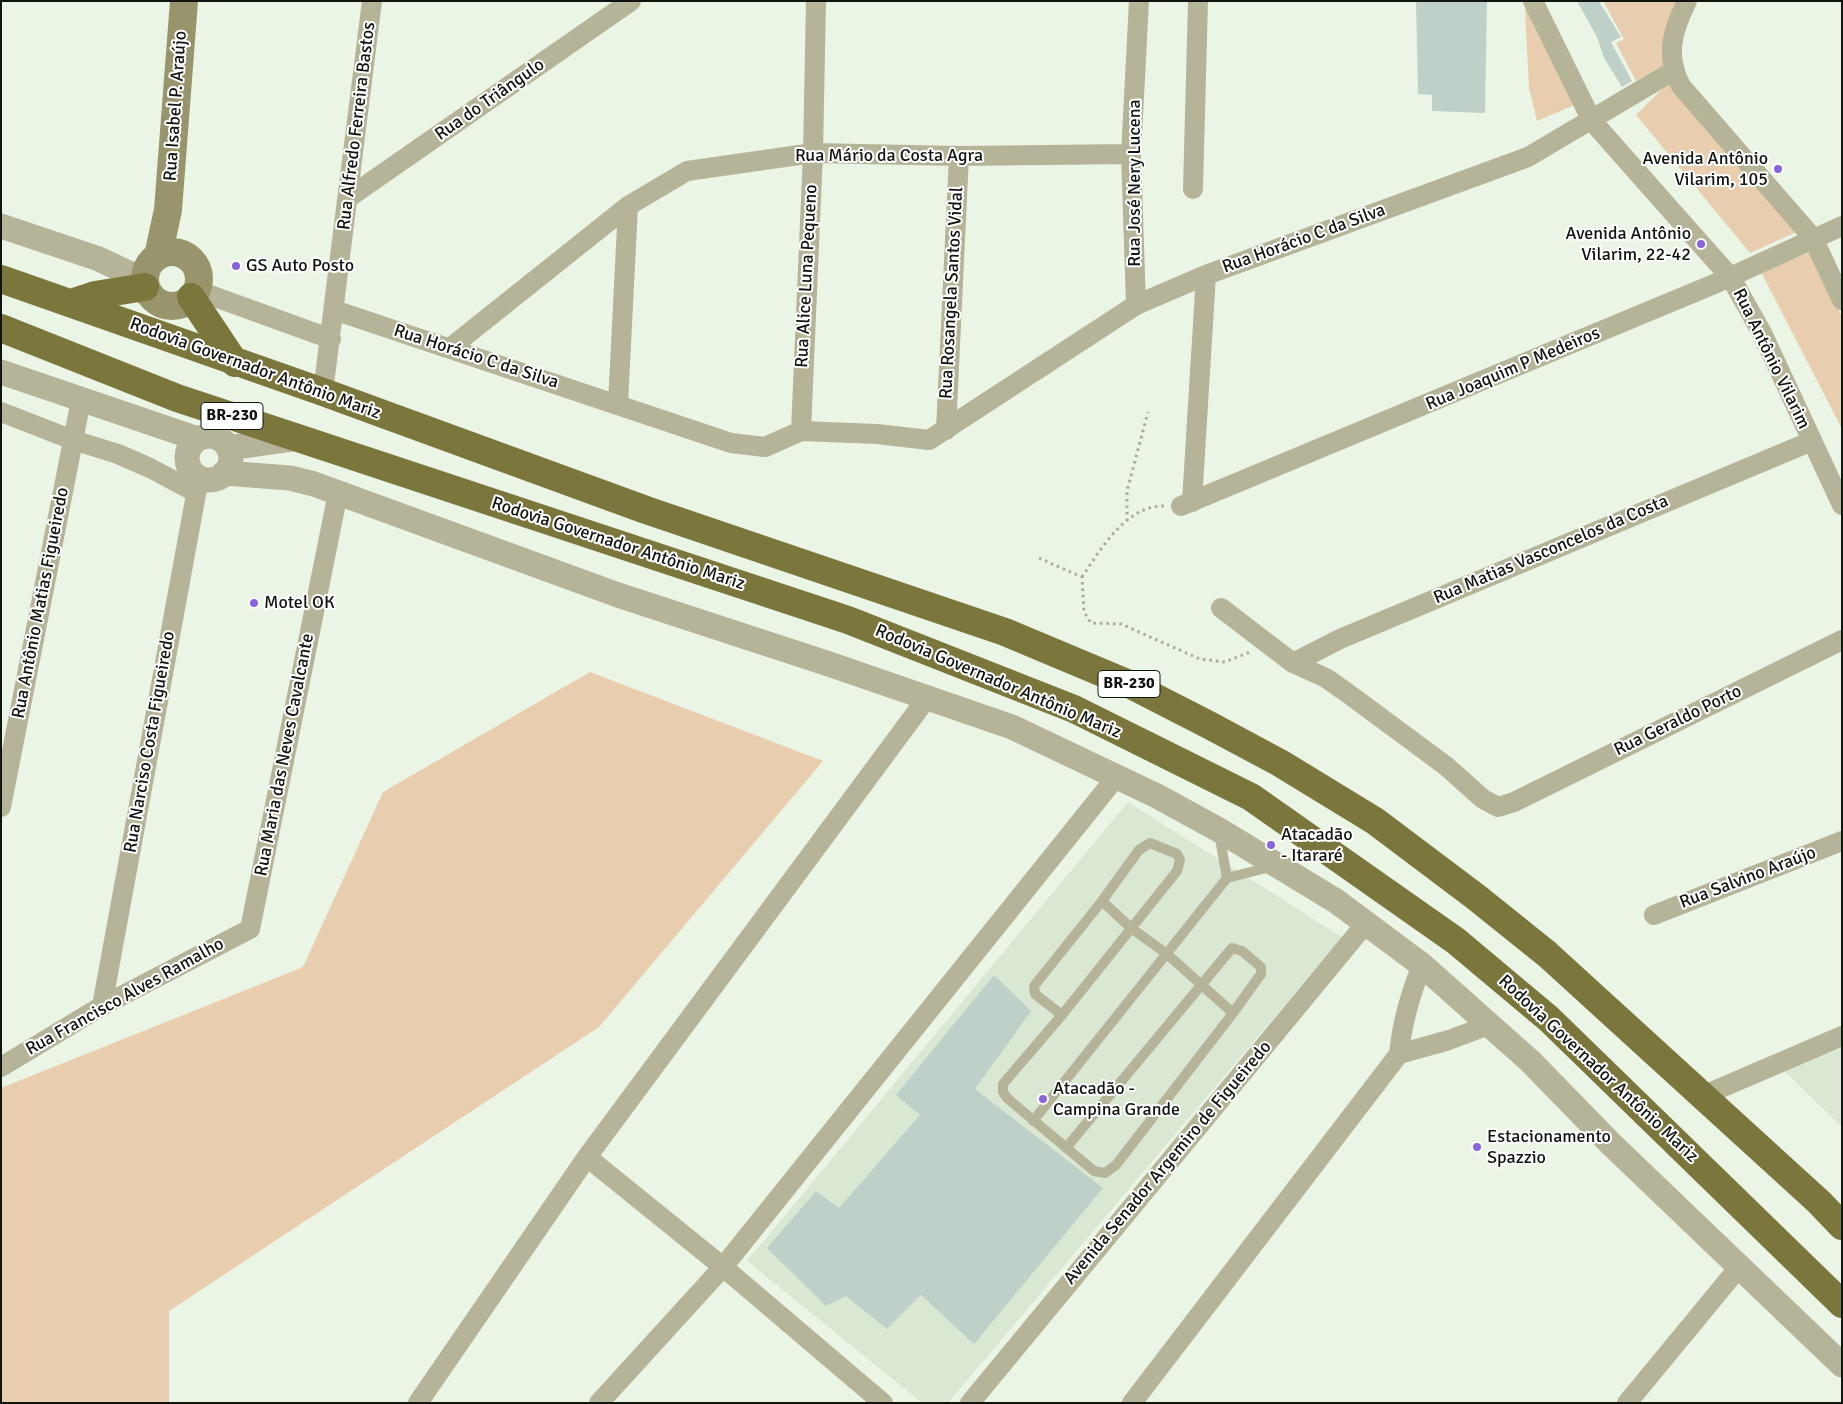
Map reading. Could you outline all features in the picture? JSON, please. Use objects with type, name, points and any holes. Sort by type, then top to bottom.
[{"type":"highway","points":[[71,303],[95,295],[156,267]]},
{"type":"highway","name":"Rodovia Governador Antônio Mariz","points":[[1,279],[235,363],[323,392],[655,513],[1005,632],[1129,684],[1209,725],[1280,763],[1375,821],[1476,897],[1547,954],[1842,1226]]},
{"type":"highway","points":[[193,293],[235,363]]},
{"type":"highway","name":"Rodovia Governador Antônio Mariz","points":[[1,328],[177,398],[848,620],[1074,709],[1251,797],[1456,941],[1549,1019],[1842,1304]]},
{"type":"main road","name":"Rua Isabel P. Araújo","points":[[156,267],[168,210],[184,1]]},
{"type":"main road","points":[[192,262],[196,268],[198,284],[193,293],[178,304],[163,304],[151,295],[156,267],[192,262]]},
{"type":"street","name":"Rua Alfredo Ferreira Bastos","points":[[323,392],[372,1]]},
{"type":"street","name":"Rua do Triângulo","points":[[348,198],[631,1]]},
{"type":"street","name":"Rua Alice Luna Pequeno","points":[[800,431],[813,153],[816,1]]},
{"type":"street","name":"Rua José Nery Lucena","points":[[1136,305],[1131,154],[1140,1]]},
{"type":"street","points":[[1193,189],[1198,1]]},
{"type":"street","name":"Rua Antônio Vilarim","points":[[1533,1],[1592,121],[1731,278],[1762,334],[1842,505]]},
{"type":"street","points":[[1687,1],[1673,38],[1670,56],[1673,71],[1681,86],[1814,238],[1842,300]]},
{"type":"street","name":"Rua Horácio C da Silva","points":[[334,310],[731,443],[765,446],[800,431],[877,434],[930,440],[1136,305],[1206,275],[1528,157],[1592,121],[1673,71]]},
{"type":"street","name":"Rua Mário da Costa Agra","points":[[450,348],[628,206],[686,171],[813,153],[959,156],[1131,154]]},
{"type":"street","name":"Rua Rosangela Santos Vidal","points":[[946,430],[959,156]]},
{"type":"street","points":[[618,404],[628,206]]},
{"type":"street","points":[[1,226],[100,260],[156,267]]},
{"type":"street","name":"Rua Joaquim P Medeiros","points":[[1187,504],[1731,278],[1842,226]]},
{"type":"street","points":[[1187,504],[1206,275]]},
{"type":"street","points":[[193,293],[330,339]]},
{"type":"street","points":[[1,372],[162,426],[195,467],[215,479],[228,458],[299,438]]},
{"type":"street","name":"Rua Antônio Matias Figueiredo","points":[[1,807],[81,400]]},
{"type":"street","points":[[1,412],[150,468],[195,467]]},
{"type":"street","points":[[195,467],[203,436],[216,437],[221,440],[228,458]]},
{"type":"street","name":"Rua Matias Vasconcelos da Costa","points":[[1293,664],[1316,650],[1349,635],[1812,441]]},
{"type":"street","points":[[228,458],[262,459],[290,478],[338,493],[618,595],[1012,728],[1117,776],[1219,830],[1336,901],[1367,922],[1422,965],[1530,1061],[1611,1144],[1842,1365]]},
{"type":"street","name":"Rua Narciso Costa Figueiredo","points":[[102,1006],[195,467]]},
{"type":"street","name":"Rua Maria das Neves Cavalcante","points":[[250,929],[338,493]]},
{"type":"street","points":[[1222,608],[1293,664]]},
{"type":"street","name":"Rua Geraldo Porto","points":[[1293,664],[1326,678],[1446,766],[1483,799],[1498,807],[1514,802],[1842,640]]},
{"type":"street","points":[[418,1403],[586,1157],[927,698]]},
{"type":"street","points":[[599,1403],[723,1267],[1117,776]]},
{"type":"street","name":"Rua Salvino Araújo","points":[[1654,915],[1842,841]]},
{"type":"street","name":"Avenida Senador Argemiro de Figueiredo","points":[[970,1403],[1367,922]]},
{"type":"street","name":"Rua Francisco Alves Ramalho","points":[[1,1067],[102,1006],[250,929]]},
{"type":"street","points":[[1132,1403],[1399,1054],[1401,1028],[1408,1001],[1422,965]]},
{"type":"street","points":[[1399,1054],[1449,1040],[1489,1024]]},
{"type":"street","points":[[1702,1096],[1842,1036]]},
{"type":"street","points":[[586,1157],[723,1267],[883,1403]]},
{"type":"street","points":[[1627,1403],[1740,1266]]},
{"type":"lane","points":[[1219,830],[1227,878]]},
{"type":"lane","points":[[1062,1016],[1035,994],[1034,986],[1102,901],[1138,850],[1150,843],[1177,854],[1180,860],[1177,871],[1062,1016],[1003,1084],[1003,1092],[1007,1098],[1033,1121],[1094,1171],[1105,1173],[1116,1165],[1233,1013],[1261,974],[1261,967],[1242,951],[1232,948],[1066,1148]]},
{"type":"lane","points":[[1033,1121],[1227,878],[1278,865]]},
{"type":"lane","points":[[1102,901],[1132,928],[1167,954],[1233,1013]]},
{"type":"path","points":[[1127,521],[1127,491],[1148,412]]},
{"type":"path","points":[[1187,504],[1156,506],[1134,515],[1127,521],[1107,542],[1082,577],[1084,612],[1092,623],[1121,624],[1200,659],[1225,662],[1258,650]]},
{"type":"path","points":[[1039,558],[1082,577]]},
{"type":"shaded area","points":[[1603,1],[1683,1],[1665,64],[1636,81],[1616,43],[1624,39]]},
{"type":"shaded area","points":[[1533,6],[1579,103],[1537,121],[1529,88],[1525,10]]},
{"type":"shaded area","points":[[1670,81],[1801,230],[1750,253],[1636,115]]},
{"type":"shaded area","points":[[1813,251],[1842,317],[1842,429],[1761,272]]},
{"type":"shaded area","points":[[590,672],[823,761],[599,1027],[169,1311],[169,1403],[1,1403],[1,1088],[303,967],[383,792]]},
{"type":"shaded area","name":"Atacadão - Campina Grande","points":[[1128,802],[1342,937],[948,1403],[922,1403],[747,1261]]},
{"type":"shaded area","points":[[1842,1048],[1842,1127],[1784,1071]]},
{"type":"building","points":[[1416,1],[1487,1],[1485,113],[1432,111],[1432,95],[1418,94]]},
{"type":"building","points":[[1577,1],[1599,1],[1621,37],[1611,42],[1632,81],[1622,87],[1604,58],[1597,37]]},
{"type":"building","points":[[994,975],[1031,1011],[975,1089],[1103,1188],[974,1344],[921,1295],[887,1329],[846,1296],[826,1306],[767,1248],[816,1191],[839,1208],[920,1115],[896,1095]]},
{"type":"place","name":"Avenida Antônio Vilarim, 105","points":[[1778,169]]},
{"type":"place","name":"Avenida Antônio Vilarim, 22-42","points":[[1701,244]]},
{"type":"place","name":"GS Auto Posto","points":[[236,266]]},
{"type":"place","name":"Motel OK","points":[[254,603]]},
{"type":"place","name":"Atacadão - Itararé","points":[[1271,845]]},
{"type":"place","name":"Atacadão - Campina Grande","points":[[1043,1099]]},
{"type":"place","name":"Estacionamento Spazzio","points":[[1477,1147]]}]
